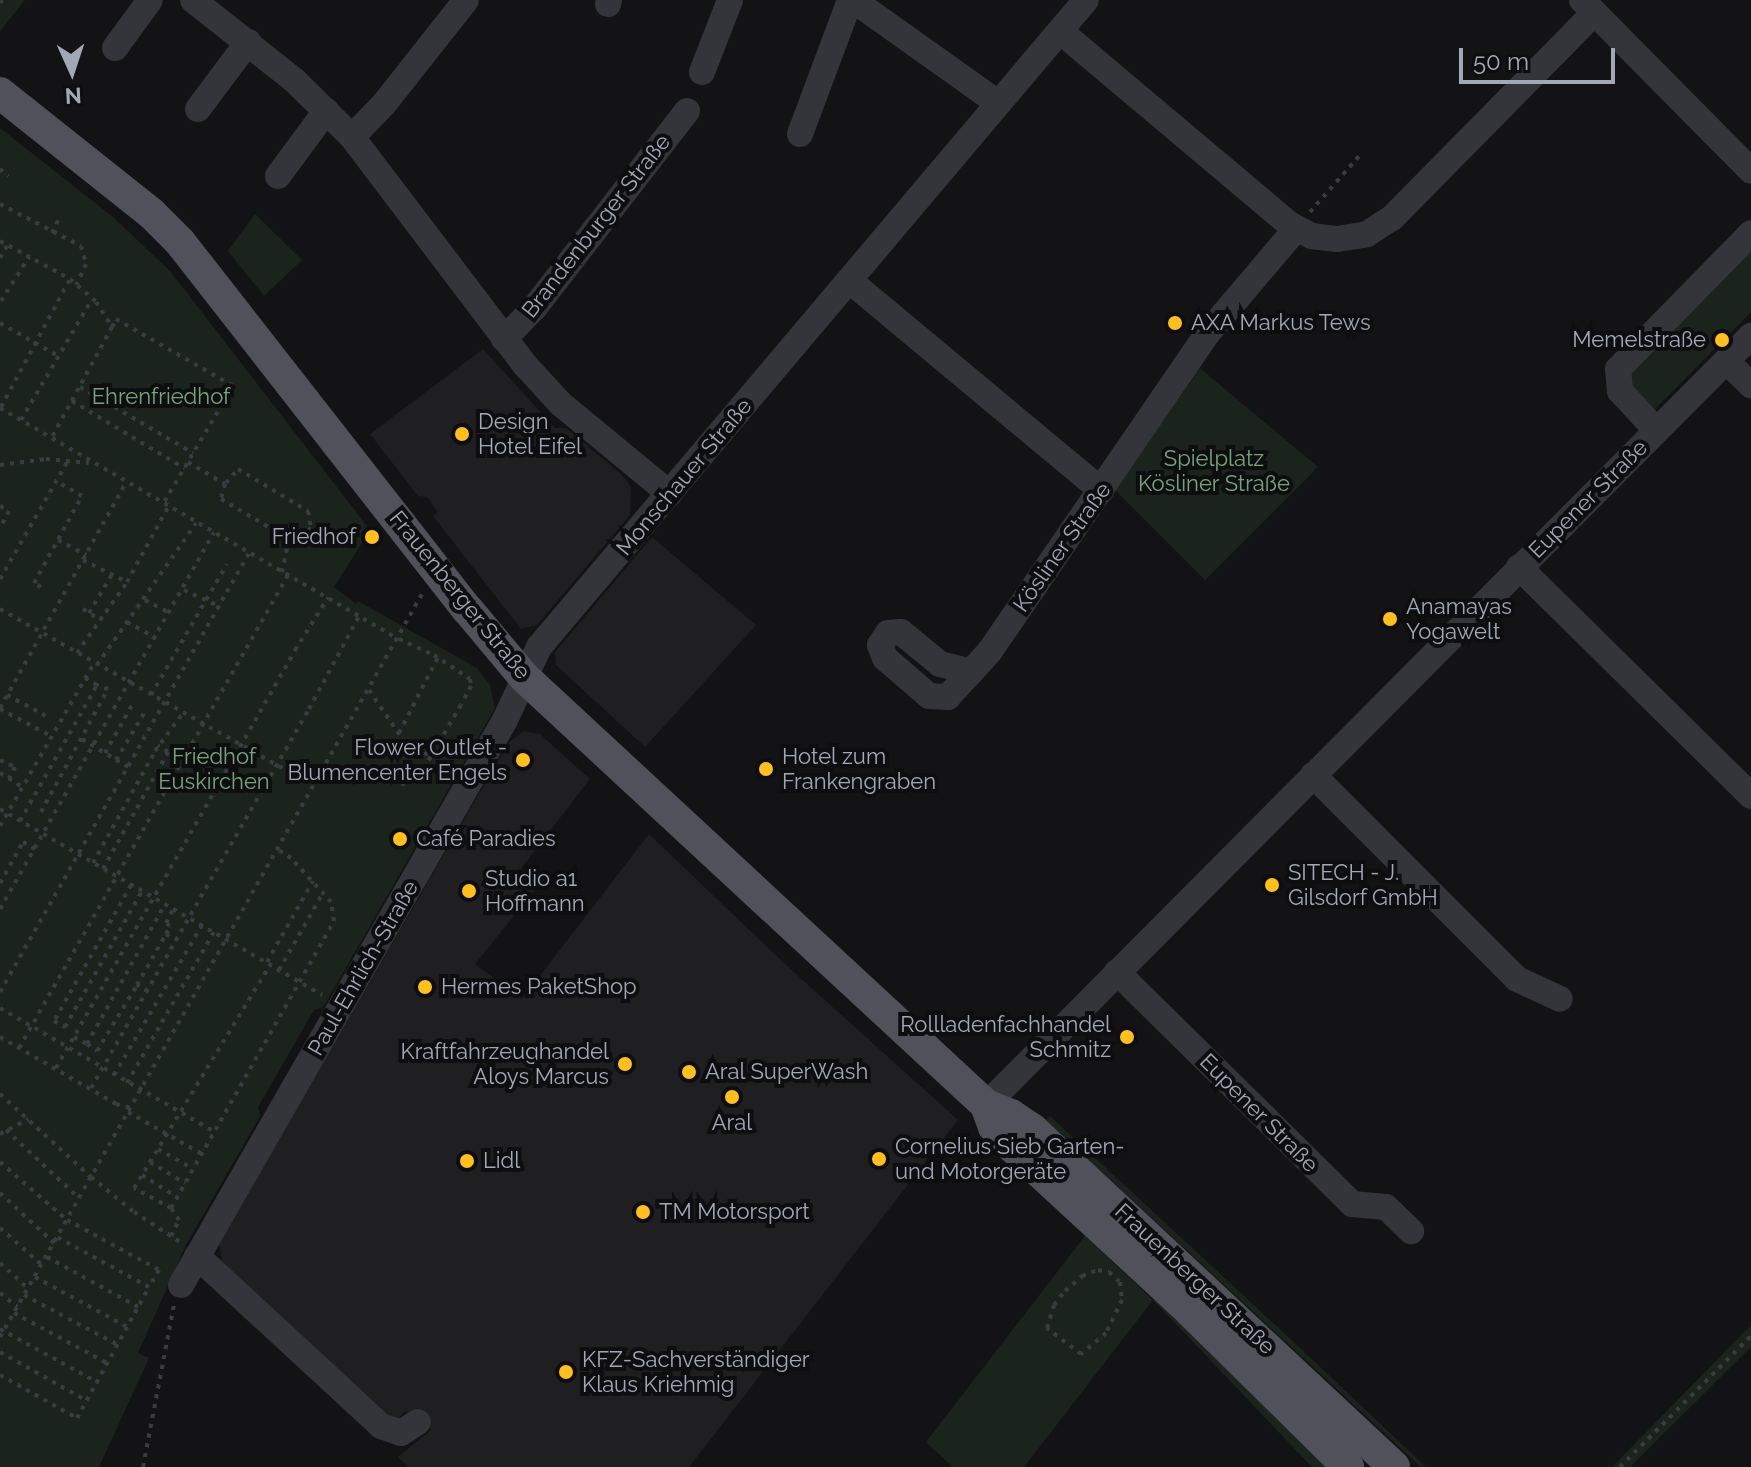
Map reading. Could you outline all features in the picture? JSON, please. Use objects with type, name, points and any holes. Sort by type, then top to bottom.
[{"type":"main road","name":"Frauenberger Straße","points":[[0,93],[151,213],[180,242],[524,677],[986,1105],[1011,1115],[1032,1129],[1394,1467]]},
{"type":"main road","name":"Frauenberger Straße","points":[[986,1105],[994,1127],[1005,1140],[1190,1311],[1348,1467]]},
{"type":"street","points":[[115,48],[150,0]]},
{"type":"street","name":"Brandenburger Straße","points":[[193,0],[248,42],[352,137],[504,339],[561,404],[670,494]]},
{"type":"street","points":[[352,137],[384,104],[466,0]]},
{"type":"street","points":[[702,72],[730,0]]},
{"type":"street","points":[[800,134],[852,0],[998,103]]},
{"type":"street","name":"Monschauer Straße","points":[[524,677],[539,647],[1086,0]]},
{"type":"street","points":[[1060,31],[1296,229],[1312,236],[1337,239],[1367,234],[1384,225],[1588,6],[1751,171]]},
{"type":"street","points":[[198,109],[248,42]]},
{"type":"street","points":[[278,176],[326,111]]},
{"type":"street","name":"Brandenburger Straße","points":[[504,339],[535,307],[687,111]]},
{"type":"street","name":"Kösliner Straße","points":[[971,672],[990,651],[1206,335],[1296,229]]},
{"type":"street","name":"Eupener Straße","points":[[1656,430],[1620,391],[1618,369],[1751,233]]},
{"type":"street","points":[[850,281],[1101,490]]},
{"type":"street","name":"Eupener Straße","points":[[986,1105],[1751,336]]},
{"type":"street","points":[[1726,361],[1751,385]]},
{"type":"street","name":"Eupener Straße","points":[[1519,567],[1751,796]]},
{"type":"street","name":"Paul-Ehrlich-Straße","points":[[181,1285],[505,720],[524,677]]},
{"type":"street","points":[[1313,775],[1517,979],[1560,999]]},
{"type":"street","name":"Eupener Straße","points":[[1117,972],[1352,1204],[1386,1207],[1411,1231]]},
{"type":"street","points":[[197,1256],[381,1426],[401,1433],[418,1422]]},
{"type":"path","points":[[1296,229],[1359,156]]},
{"type":"path","points":[[0,169],[8,176]]},
{"type":"path","points":[[0,204],[52,233],[76,242],[85,250],[86,264],[76,285]]},
{"type":"path","points":[[52,233],[59,218]]},
{"type":"path","points":[[0,241],[70,279],[94,300],[112,327]]},
{"type":"path","points":[[0,258],[8,245]]},
{"type":"path","points":[[1,301],[29,257]]},
{"type":"path","points":[[70,279],[1,410],[399,639],[438,657],[470,679],[471,686],[427,763]]},
{"type":"path","points":[[21,420],[94,300]]},
{"type":"path","points":[[52,438],[116,319],[233,386],[184,468],[127,582],[77,653]]},
{"type":"path","points":[[0,323],[60,357]]},
{"type":"path","points":[[80,387],[193,453]]},
{"type":"path","points":[[72,401],[184,468]]},
{"type":"path","points":[[0,465],[69,459],[95,465]]},
{"type":"path","points":[[0,579],[69,459]]},
{"type":"path","points":[[188,462],[225,484]]},
{"type":"path","points":[[238,469],[308,511],[311,528],[299,539],[289,539],[221,499],[225,484],[238,469]]},
{"type":"path","points":[[41,587],[34,583],[82,496],[56,481]]},
{"type":"path","points":[[51,736],[0,708],[127,483]]},
{"type":"path","points":[[0,506],[9,511],[0,528]]},
{"type":"path","points":[[0,826],[85,678],[144,600],[196,523]]},
{"type":"path","points":[[0,909],[171,614],[214,533]]},
{"type":"path","points":[[282,572],[289,539]]},
{"type":"path","points":[[58,540],[127,582]]},
{"type":"path","points":[[0,992],[249,553]]},
{"type":"path","points":[[151,695],[227,564]]},
{"type":"path","points":[[97,1382],[1,1333],[399,639],[435,568]]},
{"type":"path","points":[[19,1048],[288,575]]},
{"type":"path","points":[[89,613],[111,576]]},
{"type":"path","points":[[184,590],[220,607]]},
{"type":"path","points":[[56,1068],[328,598]]},
{"type":"path","points":[[144,600],[171,614]]},
{"type":"path","points":[[0,609],[314,786]]},
{"type":"path","points":[[83,609],[100,620]]},
{"type":"path","points":[[91,1088],[178,940],[359,616]]},
{"type":"path","points":[[127,622],[156,638]]},
{"type":"path","points":[[399,733],[438,657]]},
{"type":"path","points":[[41,812],[108,689],[85,678]]},
{"type":"path","points":[[20,821],[97,685]]},
{"type":"path","points":[[369,690],[406,744],[431,756]]},
{"type":"path","points":[[7,695],[46,716]]},
{"type":"path","points":[[105,753],[132,705]]},
{"type":"path","points":[[116,760],[145,712]]},
{"type":"path","points":[[93,863],[158,746],[183,713]]},
{"type":"path","points":[[81,739],[128,767]]},
{"type":"path","points":[[403,786],[406,744]]},
{"type":"path","points":[[103,869],[168,752],[158,746]]},
{"type":"path","points":[[0,760],[15,767],[9,779]]},
{"type":"path","points":[[0,773],[22,787]]},
{"type":"path","points":[[0,809],[341,1006]]},
{"type":"path","points":[[1,881],[23,842],[35,849]]},
{"type":"path","points":[[171,1208],[334,921],[331,902],[278,850]]},
{"type":"path","points":[[171,1236],[179,1220],[171,1208],[134,1188],[268,964],[313,881]]},
{"type":"path","points":[[131,885],[54,1021],[65,1027],[142,891]]},
{"type":"path","points":[[279,970],[323,893]]},
{"type":"path","points":[[87,1044],[165,904]]},
{"type":"path","points":[[74,1037],[97,1051],[166,934],[170,926],[166,923],[173,909]]},
{"type":"path","points":[[114,1075],[202,925]]},
{"type":"path","points":[[127,1083],[214,932]]},
{"type":"path","points":[[166,934],[178,940]]},
{"type":"path","points":[[137,985],[148,991]]},
{"type":"path","points":[[0,1008],[215,1132]]},
{"type":"path","points":[[0,1037],[202,1154]]},
{"type":"path","points":[[86,1059],[94,1048]]},
{"type":"path","points":[[0,1094],[91,1177],[197,1256]]},
{"type":"path","points":[[0,1134],[28,1119]]},
{"type":"path","points":[[6,1130],[79,1198]]},
{"type":"path","points":[[158,1149],[193,1169]]},
{"type":"path","points":[[0,1162],[67,1220],[159,1270],[77,1418],[0,1375]]},
{"type":"path","points":[[150,1162],[185,1183]]},
{"type":"path","points":[[142,1175],[177,1197]]},
{"type":"path","points":[[0,1193],[56,1240],[149,1287]]},
{"type":"path","points":[[0,1228],[42,1265]]},
{"type":"path","points":[[47,1257],[138,1307]]},
{"type":"path","points":[[0,1263],[28,1288]]},
{"type":"path","points":[[1098,1270],[1114,1277],[1122,1288],[1120,1308],[1106,1333],[1091,1347],[1081,1354],[1047,1328],[1054,1305],[1074,1281],[1098,1270]]},
{"type":"path","points":[[35,1277],[127,1327]]},
{"type":"path","points":[[143,1467],[169,1315],[181,1285]]},
{"type":"path","points":[[0,1293],[15,1310],[107,1363]]},
{"type":"path","points":[[24,1295],[118,1345]]},
{"type":"path","points":[[1620,1467],[1751,1336]]},
{"type":"path","points":[[0,1352],[87,1401]]},
{"type":"shaded area","points":[[483,349],[555,428],[566,428],[621,474],[631,487],[630,515],[537,625],[521,629],[433,516],[438,512],[427,497],[418,496],[370,434]]},
{"type":"shaded area","points":[[652,537],[756,625],[645,747],[556,665],[555,652]]},
{"type":"shaded area","points":[[524,731],[540,734],[590,779],[516,875],[535,890],[475,964],[522,999],[649,834],[786,965],[958,1120],[689,1467],[409,1467],[398,1457],[431,1430],[405,1411],[396,1421],[223,1267],[219,1243],[509,742]]},
{"type":"green space","points":[[0,0],[25,0],[0,31]]},
{"type":"green space","name":"Friedhof Euskirchen","points":[[0,128],[113,217],[170,271],[370,530],[334,587],[356,604],[358,601],[477,668],[490,685],[495,708],[328,999],[323,1007],[314,1010],[258,1107],[260,1116],[186,1245],[138,1353],[149,1358],[99,1467],[0,1467]]},
{"type":"green space","points":[[255,214],[302,260],[264,296],[228,251]]},
{"type":"green space","points":[[1751,243],[1751,312],[1652,412],[1625,379]]},
{"type":"green space","name":"Spielplatz Kösliner Straße","points":[[1200,368],[1318,467],[1205,580],[1115,490]]},
{"type":"green space","points":[[1050,1116],[1426,1467],[1421,1467],[1046,1120]]},
{"type":"green space","points":[[1085,1236],[1153,1300],[1024,1467],[953,1467],[926,1442]]},
{"type":"green space","points":[[1157,1295],[1331,1467],[1312,1467],[1153,1300]]},
{"type":"green space","points":[[1751,1325],[1751,1347],[1630,1467],[1612,1467]]},
{"type":"place","name":"AXA Markus Tews","points":[[1175,323]]},
{"type":"place","name":"Memelstraße","points":[[1722,340]]},
{"type":"place","name":"Design Hotel Eifel","points":[[462,434]]},
{"type":"place","name":"Friedhof","points":[[372,537]]},
{"type":"place","name":"Anamayas Yogawelt","points":[[1390,619]]},
{"type":"place","name":"Flower Outlet - Blumencenter Engels","points":[[523,760]]},
{"type":"place","name":"Hotel zum Frankengraben","points":[[766,769]]},
{"type":"place","name":"Café Paradies","points":[[400,839]]},
{"type":"place","name":"SITECH - J. Gilsdorf GmbH","points":[[1272,885]]},
{"type":"place","name":"Studio a1 Hoffmann","points":[[469,891]]},
{"type":"place","name":"Hermes PaketShop","points":[[425,987]]},
{"type":"place","name":"Rollladenfachhandel Schmitz","points":[[1127,1037]]},
{"type":"place","name":"Kraftfahrzeughandel Aloys Marcus","points":[[625,1064]]},
{"type":"place","name":"Aral SuperWash","points":[[689,1072]]},
{"type":"place","name":"Aral","points":[[732,1097]]},
{"type":"place","name":"Cornelius Sieb Garten- und Motorgeräte","points":[[879,1159]]},
{"type":"place","name":"Lidl","points":[[467,1161]]},
{"type":"place","name":"TM Motorsport","points":[[643,1212]]},
{"type":"place","name":"KFZ-Sachverständiger Klaus Kriehmig","points":[[566,1372]]},
{"type":"park label","name":"Ehrenfriedhof","points":[[161,397]]}]
